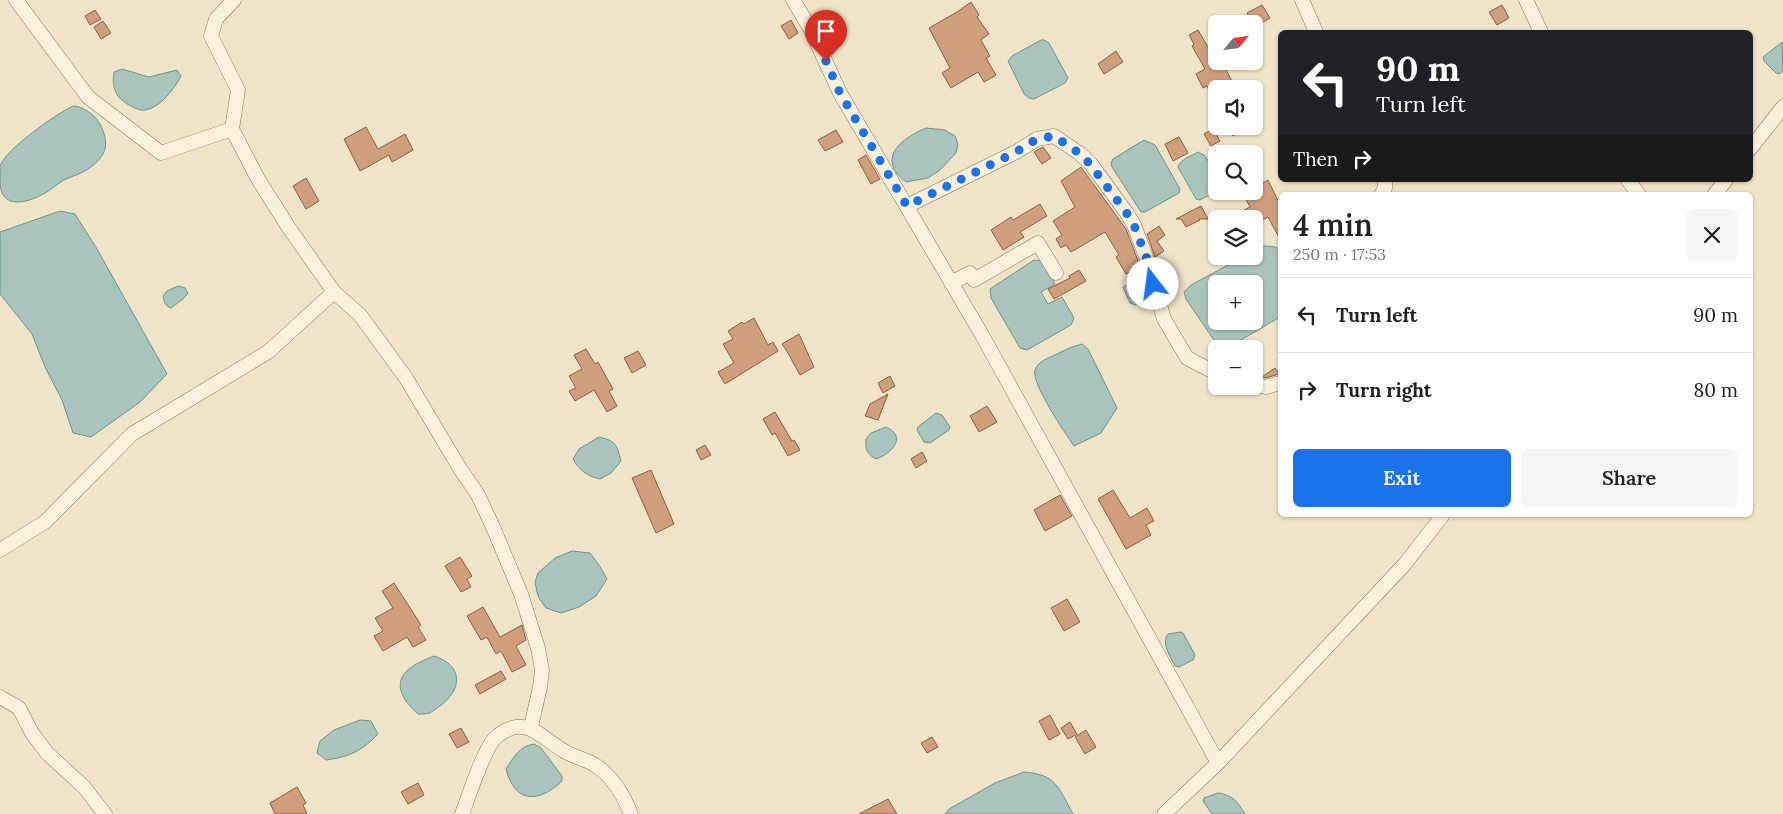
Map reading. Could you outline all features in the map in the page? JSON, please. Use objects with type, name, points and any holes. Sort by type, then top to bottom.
[{"type":"street","points":[[16,0],[88,97],[161,153],[232,129]]},
{"type":"street","points":[[234,0],[216,19],[211,36],[238,90],[232,129],[258,179],[289,228],[334,292],[360,315],[406,378],[459,467],[478,495],[521,594],[538,648],[542,670],[531,727]]},
{"type":"street","points":[[792,0],[811,30],[840,93],[982,335],[1218,763]]},
{"type":"street","points":[[1302,0],[1315,30]]},
{"type":"street","points":[[1526,0],[1540,30]]},
{"type":"street","points":[[1753,145],[1783,107]]},
{"type":"street","points":[[907,206],[1016,152],[1037,139],[1054,136],[1079,153],[1090,164],[1126,212],[1134,225],[1148,262],[1164,318],[1187,358],[1208,369]]},
{"type":"street","points":[[1716,192],[1724,182]]},
{"type":"street","points":[[951,283],[970,273],[974,280],[1038,243],[1056,273]]},
{"type":"street","points":[[0,550],[45,522],[132,434],[268,352],[334,292]]},
{"type":"street","points":[[1263,386],[1278,384]]},
{"type":"street","points":[[1164,814],[1218,763],[1404,565],[1441,517]]},
{"type":"street","points":[[0,697],[19,708],[32,732],[47,753],[84,787],[105,814]]},
{"type":"street","points":[[462,814],[481,765],[495,738],[507,730],[517,727],[531,727],[564,751],[596,766],[612,779],[631,814]]},
{"type":"water","points":[[1041,40],[1049,43],[1068,78],[1065,83],[1034,99],[1024,94],[1008,61],[1012,56]]},
{"type":"water","points":[[1782,42],[1783,71],[1779,74],[1764,61],[1763,57]]},
{"type":"water","points":[[122,69],[149,77],[177,70],[181,76],[171,92],[161,102],[156,106],[142,110],[123,101],[115,90],[114,72]]},
{"type":"water","points":[[73,106],[88,112],[100,124],[106,144],[103,154],[88,169],[64,180],[38,197],[23,202],[10,201],[1,191],[0,166],[4,159],[32,133],[55,116]]},
{"type":"water","points":[[926,128],[945,130],[955,136],[958,144],[956,153],[940,170],[928,178],[906,182],[897,173],[892,157],[895,150],[908,137]]},
{"type":"water","points":[[1144,140],[1155,145],[1180,189],[1179,193],[1145,212],[1141,212],[1111,163],[1113,159]]},
{"type":"water","points":[[1198,152],[1204,155],[1208,161],[1208,196],[1200,200],[1196,199],[1178,167],[1184,160]]},
{"type":"water","points":[[60,211],[75,214],[97,249],[167,374],[140,402],[91,437],[73,433],[62,400],[45,367],[32,334],[0,294],[0,232]]},
{"type":"water","points":[[1263,246],[1276,247],[1278,248],[1278,318],[1263,327],[1263,275],[1210,275],[1228,265],[1263,265]]},
{"type":"water","points":[[1034,260],[1043,261],[1055,284],[1041,292],[1048,304],[1062,297],[1074,318],[1071,325],[1027,350],[1020,348],[991,298],[990,289]]},
{"type":"water","points":[[1208,276],[1208,330],[1258,330],[1241,340],[1214,340],[1186,299],[1184,292],[1191,285]]},
{"type":"water","points":[[1137,279],[1146,298],[1135,305],[1130,303],[1123,287]]},
{"type":"water","points":[[178,286],[185,288],[188,293],[171,308],[165,304],[163,296],[167,291]]},
{"type":"water","points":[[1082,344],[1088,349],[1117,408],[1101,433],[1074,446],[1043,396],[1038,386],[1035,370],[1044,360]]},
{"type":"water","points":[[936,413],[942,415],[950,427],[949,430],[930,443],[924,442],[917,430],[918,427]]},
{"type":"water","points":[[886,427],[893,431],[896,436],[895,445],[882,457],[876,459],[867,451],[866,439],[871,433]]},
{"type":"water","points":[[599,437],[615,444],[621,461],[611,473],[600,479],[584,472],[573,459],[579,449]]},
{"type":"water","points":[[572,551],[590,553],[607,579],[596,596],[579,607],[561,613],[546,608],[539,598],[535,582],[538,573],[555,558]]},
{"type":"water","points":[[1183,633],[1195,655],[1193,660],[1179,667],[1175,666],[1165,641],[1168,634]]},
{"type":"water","points":[[434,656],[444,660],[455,671],[456,685],[448,699],[440,706],[430,713],[418,714],[403,697],[400,684],[406,672],[413,666]]},
{"type":"water","points":[[360,720],[371,721],[378,734],[366,745],[355,752],[334,759],[326,760],[317,753],[320,741],[334,730]]},
{"type":"water","points":[[534,744],[541,748],[562,776],[562,781],[545,793],[529,796],[515,789],[506,769],[514,756],[524,747]]},
{"type":"water","points":[[1024,772],[1035,773],[1050,779],[1060,790],[1073,814],[945,814],[949,809],[995,783]]},
{"type":"water","points":[[1218,793],[1228,795],[1240,806],[1245,814],[1212,814],[1203,801],[1204,798]]},
{"type":"building","points":[[971,2],[979,15],[977,17],[989,34],[981,40],[990,56],[986,58],[996,75],[984,82],[978,72],[951,88],[942,73],[950,68],[929,28]]},
{"type":"building","points":[[1262,5],[1270,18],[1263,22],[1263,15],[1248,15],[1247,13]]},
{"type":"building","points":[[1502,5],[1509,18],[1497,25],[1489,12]]},
{"type":"building","points":[[95,10],[101,19],[90,25],[85,16]]},
{"type":"building","points":[[791,20],[798,33],[789,39],[781,26]]},
{"type":"building","points":[[103,21],[111,33],[101,39],[94,27]]},
{"type":"building","points":[[1198,30],[1208,47],[1208,70],[1226,70],[1231,80],[1208,80],[1208,88],[1207,86],[1203,88],[1196,74],[1205,69],[1192,46],[1194,44],[1189,35]]},
{"type":"building","points":[[1116,51],[1123,62],[1104,74],[1098,64]]},
{"type":"building","points":[[366,127],[378,149],[405,134],[413,150],[392,162],[389,155],[360,171],[344,139]]},
{"type":"building","points":[[836,130],[843,142],[825,151],[818,140]]},
{"type":"building","points":[[1208,132],[1208,135],[1216,135],[1220,141],[1210,145],[1204,134]]},
{"type":"building","points":[[1179,137],[1188,153],[1173,161],[1165,144]]},
{"type":"building","points":[[1043,147],[1051,158],[1042,164],[1034,152]]},
{"type":"building","points":[[866,155],[880,179],[871,184],[858,160]]},
{"type":"building","points":[[1081,167],[1126,229],[1140,266],[1126,274],[1116,257],[1119,255],[1105,232],[1071,252],[1066,245],[1061,248],[1056,239],[1062,235],[1053,221],[1075,207],[1061,181]]},
{"type":"building","points":[[306,178],[319,201],[306,209],[293,186]]},
{"type":"building","points":[[1268,180],[1278,201],[1278,235],[1268,217],[1263,219],[1263,210],[1244,210],[1250,207],[1246,200],[1263,200],[1263,183]]},
{"type":"building","points":[[1040,204],[1047,216],[1020,232],[1024,237],[1003,250],[991,230],[1011,217],[1013,220]]},
{"type":"building","points":[[1201,206],[1208,219],[1199,219],[1186,227],[1181,219],[1176,219]]},
{"type":"building","points":[[1159,226],[1165,235],[1157,241],[1164,251],[1155,257],[1147,234]]},
{"type":"building","points":[[1079,270],[1086,281],[1054,299],[1048,289],[1070,278],[1069,276]]},
{"type":"building","points":[[754,318],[768,345],[773,342],[778,351],[725,384],[718,372],[734,363],[723,344],[733,339],[728,331],[742,322],[744,324]]},
{"type":"building","points":[[799,334],[814,367],[800,375],[782,344]]},
{"type":"building","points":[[586,349],[595,364],[598,362],[613,389],[609,391],[617,406],[607,412],[594,390],[575,401],[569,391],[576,388],[569,376],[582,369],[574,355]]},
{"type":"building","points":[[638,351],[646,365],[632,373],[624,358]]},
{"type":"building","points":[[1275,368],[1278,374],[1266,378],[1263,376]]},
{"type":"building","points":[[890,376],[895,386],[883,393],[878,383]]},
{"type":"building","points":[[888,394],[878,420],[865,416],[870,404]]},
{"type":"building","points":[[987,406],[997,422],[979,432],[970,416]]},
{"type":"building","points":[[775,412],[792,441],[794,440],[800,450],[788,456],[775,433],[772,435],[763,419]]},
{"type":"building","points":[[705,445],[711,455],[701,460],[696,450]]},
{"type":"building","points":[[922,452],[927,461],[916,468],[911,459]]},
{"type":"building","points":[[651,470],[674,524],[656,533],[632,478]]},
{"type":"building","points":[[1113,490],[1130,518],[1147,508],[1154,521],[1146,525],[1151,535],[1126,549],[1098,499]]},
{"type":"building","points":[[1060,495],[1072,516],[1045,531],[1034,510]]},
{"type":"building","points":[[460,557],[472,576],[467,579],[471,587],[461,592],[445,566]]},
{"type":"building","points":[[394,583],[421,625],[418,627],[426,640],[413,647],[407,637],[383,651],[374,636],[383,631],[375,618],[393,608],[382,591]]},
{"type":"building","points":[[1067,599],[1080,622],[1064,631],[1051,608]]},
{"type":"building","points":[[483,607],[500,637],[522,625],[526,640],[516,646],[526,665],[512,672],[501,651],[496,654],[487,637],[481,640],[467,616]]},
{"type":"building","points":[[501,671],[506,679],[480,694],[475,685]]},
{"type":"building","points":[[1050,715],[1060,734],[1049,740],[1039,721]]},
{"type":"building","points":[[1070,722],[1077,734],[1068,739],[1061,728]]},
{"type":"building","points":[[461,728],[469,742],[457,748],[449,734]]},
{"type":"building","points":[[1086,730],[1096,747],[1085,754],[1075,737]]},
{"type":"building","points":[[932,737],[938,747],[927,753],[921,743]]},
{"type":"building","points":[[418,783],[424,795],[408,804],[401,792]]},
{"type":"building","points":[[297,787],[306,803],[303,805],[307,814],[275,814],[270,803]]},
{"type":"building","points":[[888,799],[897,814],[859,814]]},
{"type":"route","points":[[826,61],[840,93],[907,206],[1016,152],[1037,139],[1054,136],[1079,153],[1090,164],[1126,212],[1134,225],[1148,262],[1153,284]]}]
